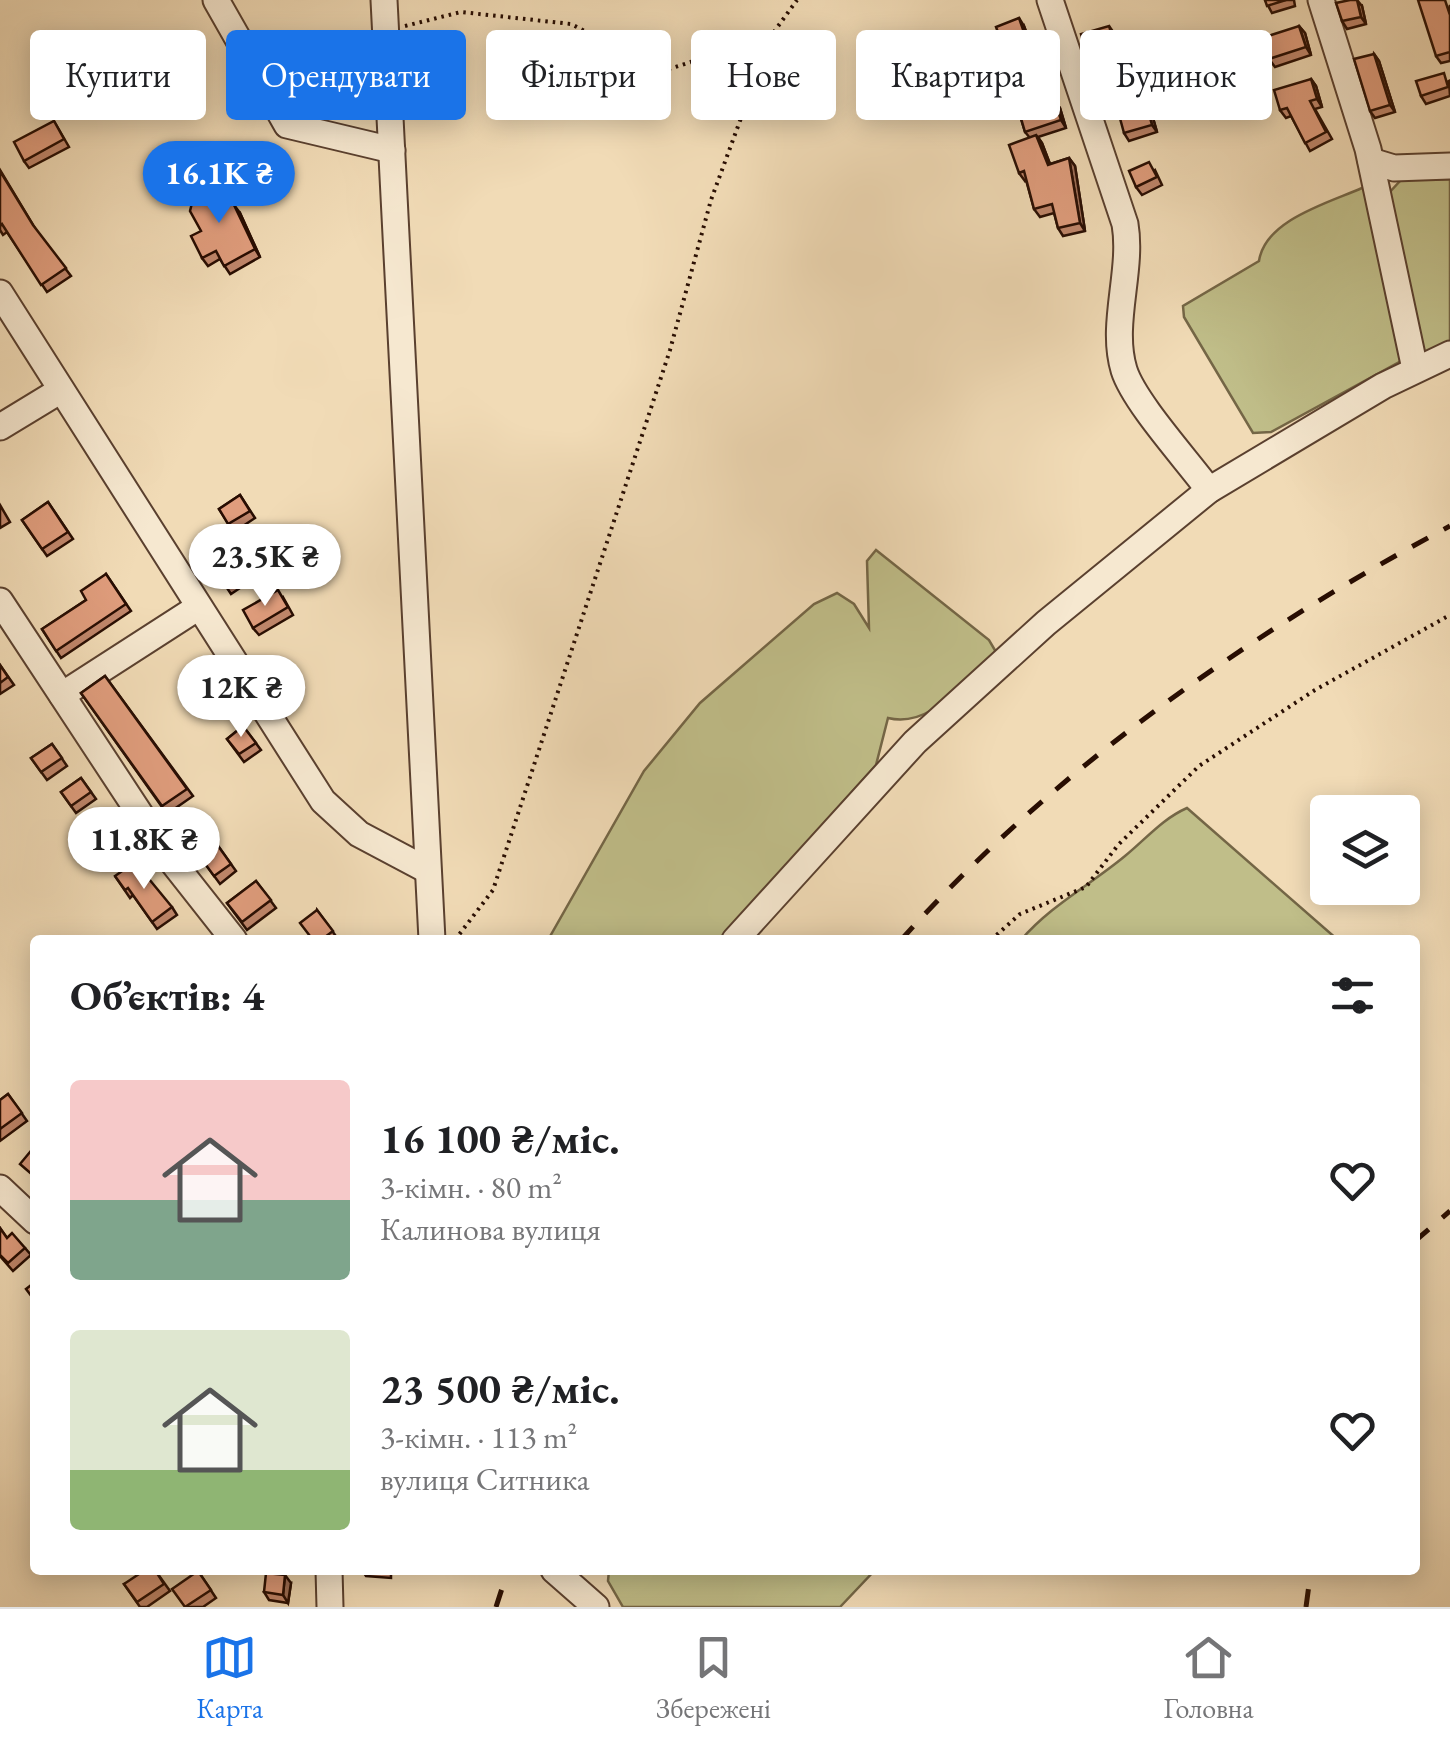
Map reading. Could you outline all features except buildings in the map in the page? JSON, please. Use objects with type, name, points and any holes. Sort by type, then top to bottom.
[{"type":"street","points":[[216,0],[287,125],[392,150]]},
{"type":"street","points":[[384,0],[386,30]]},
{"type":"street","points":[[1050,0],[1125,224],[1130,252],[1121,334],[1123,368],[1208,490]]},
{"type":"street","points":[[1322,0],[1371,162],[1415,369]]},
{"type":"street","points":[[390,120],[432,935]]},
{"type":"street","points":[[1371,162],[1394,168],[1450,166]]},
{"type":"street","points":[[0,293],[323,801],[359,834],[426,868]]},
{"type":"street","points":[[739,935],[915,742],[1046,623],[1208,490],[1415,369],[1450,354]]},
{"type":"street","points":[[0,428],[61,390]]},
{"type":"street","points":[[0,601],[166,855],[230,935]]},
{"type":"street","points":[[62,696],[197,608]]},
{"type":"street","points":[[0,1188],[30,1217]]},
{"type":"street","points":[[329,1575],[330,1607]]},
{"type":"street","points":[[560,1575],[596,1607]]},
{"type":"path","points":[[776,30],[797,0]]},
{"type":"path","points":[[390,30],[460,12],[571,24],[663,71],[691,62]]},
{"type":"path","points":[[459,935],[493,890],[670,350],[711,200],[741,120]]},
{"type":"path","points":[[997,935],[1020,914],[1086,888],[1118,845],[1199,766],[1315,690],[1450,614]]},
{"type":"shaded area","points":[[1450,179],[1450,348],[1424,356],[1388,194],[1401,180]]},
{"type":"shaded area","points":[[1362,188],[1369,191],[1401,361],[1271,432],[1253,433],[1184,317],[1183,306],[1259,261],[1273,234],[1285,224]]},
{"type":"shaded area","points":[[876,550],[989,640],[996,652],[930,711],[917,717],[888,718],[876,765],[724,935],[551,935],[644,771],[700,703],[814,604],[837,593],[854,604],[869,628],[867,561]]},
{"type":"shaded area","points":[[1187,808],[1332,935],[1026,935],[1057,906]]},
{"type":"shaded area","points":[[609,1575],[870,1575],[840,1607],[623,1607]]},
{"type":"railway","points":[[906,935],[1023,818],[1158,709],[1301,612],[1450,526]]},
{"type":"railway","points":[[1420,1237],[1450,1211]]},
{"type":"railway","points":[[496,1607],[506,1575]]},
{"type":"railway","points":[[1306,1607],[1310,1575]]}]
